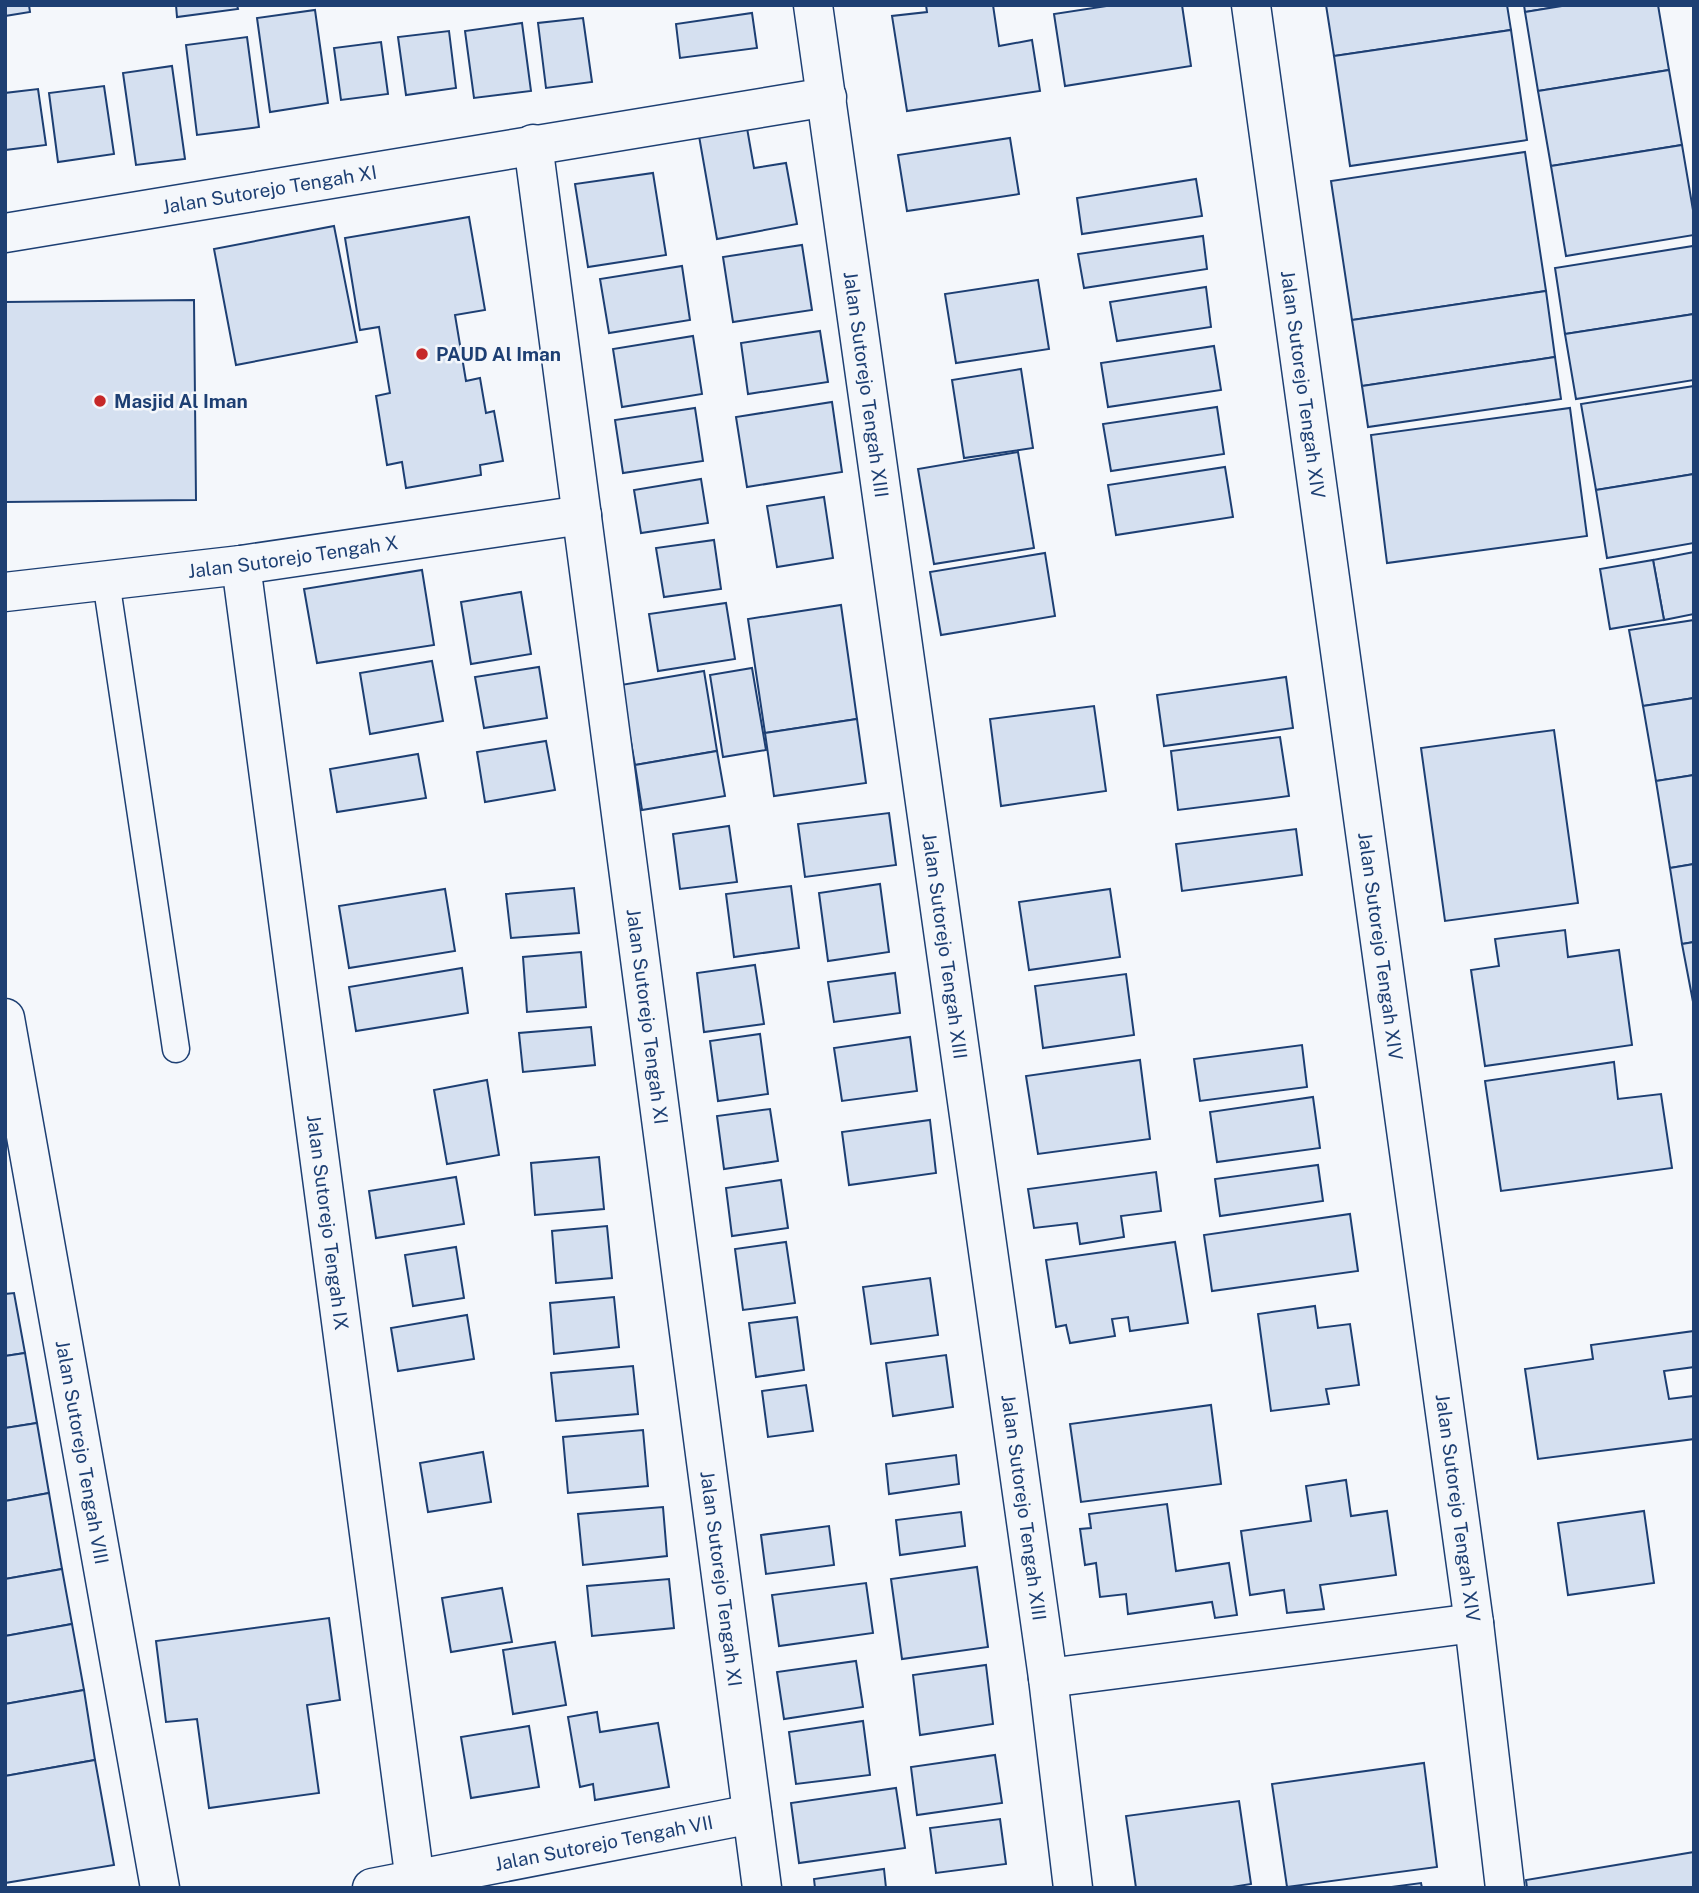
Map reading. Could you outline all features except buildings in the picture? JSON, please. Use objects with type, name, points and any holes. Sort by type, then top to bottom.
[{"type":"street","name":"Jalan Sutorejo Tengah XIII","points":[[813,5],[1048,1678],[1073,1888]]},
{"type":"street","name":"Jalan Sutorejo Tengah XIV","points":[[1251,5],[1474,1623],[1505,1888]]},
{"type":"street","name":"Jalan Sutorejo Tengah XI","points":[[5,233],[827,97]]},
{"type":"street","name":"Jalan Sutorejo Tengah XI","points":[[533,144],[762,1888]]},
{"type":"street","name":"Jalan Sutorejo Tengah X","points":[[5,592],[241,565],[582,515]]},
{"type":"street","name":"Jalan Sutorejo Tengah IX","points":[[241,565],[415,1881]]},
{"type":"street","name":"Jalan Sutorejo Tengah VIII","points":[[5,1018],[160,1888]]},
{"type":"street","points":[[1048,1678],[1474,1623]]},
{"type":"street","name":"Jalan Sutorejo Tengah VII","points":[[372,1888],[752,1814]]},
{"type":"lane","points":[[106,581],[176,1049]]},
{"type":"place","name":"PAUD Al Iman","points":[[422,354]]},
{"type":"place","name":"Masjid Al Iman","points":[[100,401]]}]
